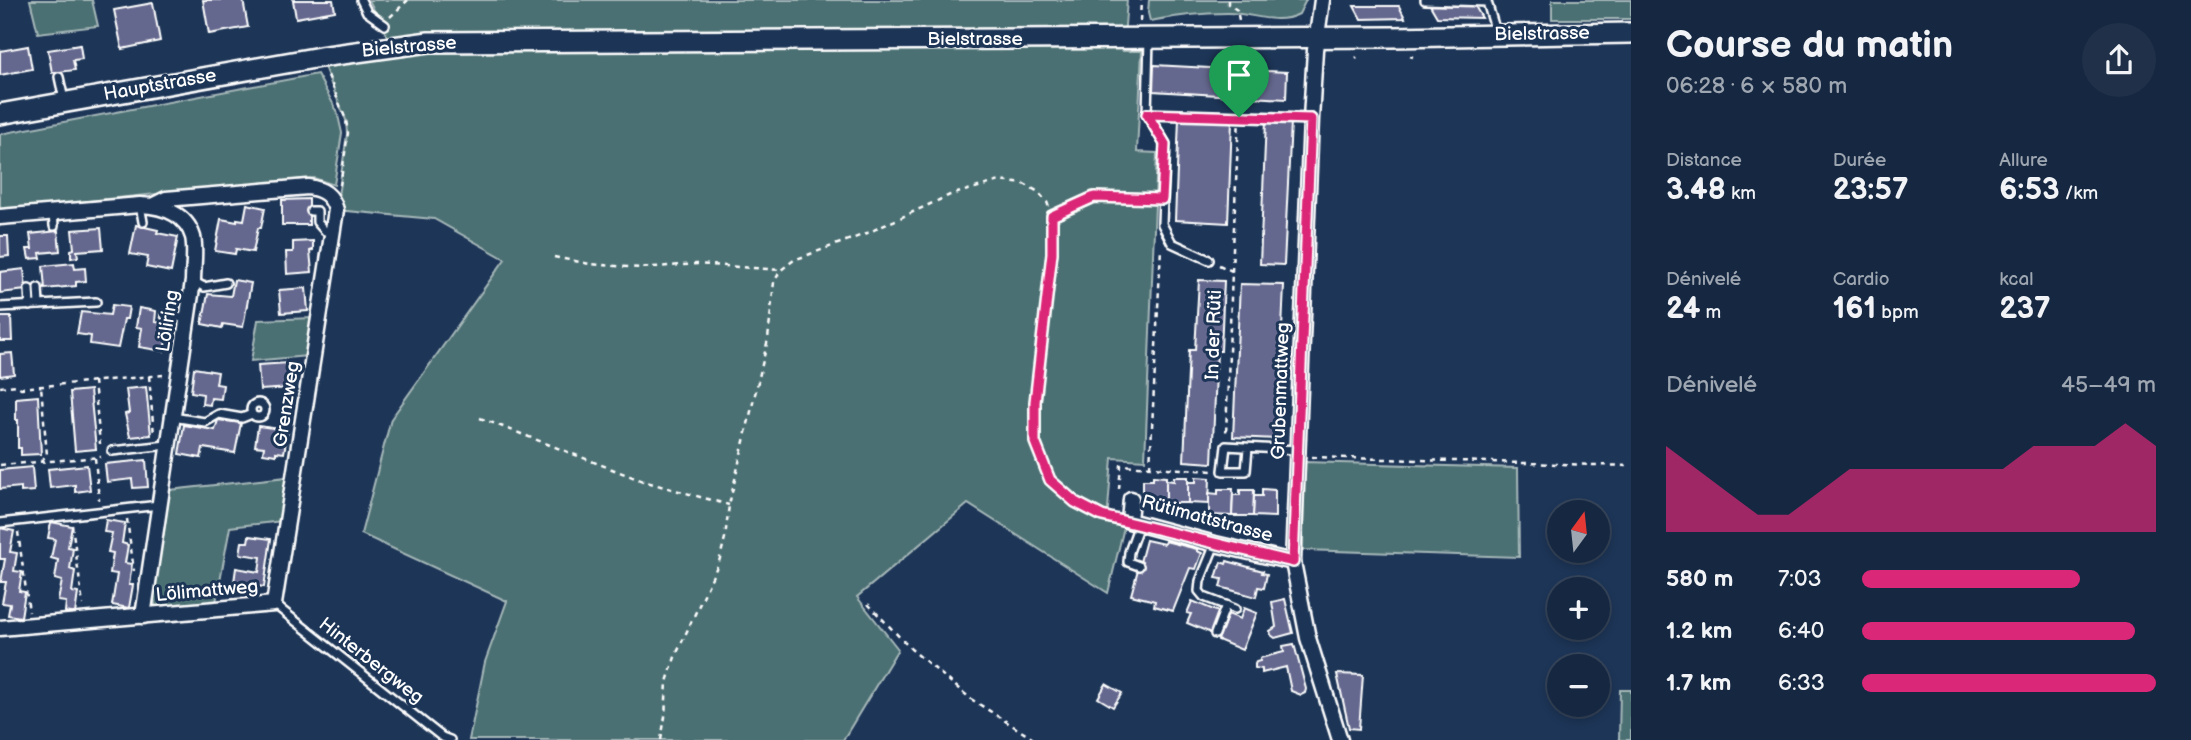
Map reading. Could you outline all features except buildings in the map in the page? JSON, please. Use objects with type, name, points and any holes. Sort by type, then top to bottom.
[{"type":"main road","name":"Bielstrasse","points":[[320,57],[429,42],[1631,33]]},
{"type":"main road","name":"Hauptstrasse","points":[[0,114],[320,57]]},
{"type":"street","name":"Grubenmattweg","points":[[1322,0],[1311,119],[1293,562],[1296,606],[1308,654],[1340,740]]},
{"type":"street","points":[[4,221],[54,220],[147,205],[166,199],[308,187],[320,189],[327,194],[337,210]]},
{"type":"street","name":"Löliring","points":[[142,616],[159,505],[161,446],[172,417],[193,281],[193,238],[186,224],[173,212],[147,205]]},
{"type":"street","name":"Grenzweg","points":[[274,604],[319,287],[326,247],[334,231],[337,210]]},
{"type":"street","name":"Rütimattstrasse","points":[[1131,499],[1134,523],[1293,562]]},
{"type":"street","name":"Lölimattweg","points":[[0,628],[274,604]]},
{"type":"lane","points":[[361,0],[367,12],[385,25]]},
{"type":"lane","points":[[1425,0],[1487,2],[1497,35]]},
{"type":"lane","points":[[1144,38],[1147,114],[1165,144],[1163,223],[1172,243],[1209,260]]},
{"type":"lane","points":[[59,77],[65,102]]},
{"type":"lane","points":[[143,222],[147,205]]},
{"type":"lane","points":[[311,211],[317,211],[317,222],[325,231],[334,231]]},
{"type":"lane","points":[[193,281],[204,288],[226,283]]},
{"type":"lane","points":[[30,306],[33,289],[39,305]]},
{"type":"lane","points":[[0,307],[96,302]]},
{"type":"lane","points":[[165,315],[188,318]]},
{"type":"lane","points":[[172,417],[205,422],[219,414],[242,418],[252,414]]},
{"type":"lane","points":[[112,454],[161,446]]},
{"type":"lane","points":[[1248,447],[1246,471],[1223,471],[1226,446],[1248,447],[1298,453]]},
{"type":"lane","points":[[0,523],[159,505]]},
{"type":"lane","points":[[1134,523],[1128,562],[1139,566]]},
{"type":"lane","points":[[1215,544],[1200,580],[1199,591],[1204,597],[1235,609]]},
{"type":"lane","name":"Hinterbergweg","points":[[274,604],[442,737],[450,740]]},
{"type":"lane","points":[[1214,634],[1226,605]]},
{"type":"path","points":[[1141,0],[1144,38]]},
{"type":"path","points":[[1228,0],[1228,4],[1237,10],[1238,20],[1250,20]]},
{"type":"path","points":[[320,57],[346,120],[348,133],[337,210]]},
{"type":"path","points":[[1147,114],[1311,119]]},
{"type":"path","points":[[1232,271],[1239,117]]},
{"type":"path","points":[[661,740],[667,682],[675,657],[719,562],[725,538],[729,505],[768,339],[774,282],[781,270],[794,260],[865,234],[950,195],[1000,181],[1024,184],[1037,191],[1047,201],[1052,216],[1052,253],[1035,402],[1035,442],[1050,480],[1075,502],[1102,516],[1134,523]]},
{"type":"path","points":[[1052,216],[1094,197],[1162,199]]},
{"type":"path","points":[[1150,467],[1163,223]]},
{"type":"path","points":[[554,257],[590,264],[640,268],[696,264],[781,270]]},
{"type":"path","name":"In der Rüti","points":[[1209,260],[1232,271],[1226,446]]},
{"type":"path","points":[[0,387],[16,385],[21,388],[179,373]]},
{"type":"path","points":[[149,376],[161,446]]},
{"type":"path","points":[[94,382],[100,444]]},
{"type":"path","points":[[39,463],[47,455],[41,386]]},
{"type":"path","points":[[480,418],[643,481],[729,505]]},
{"type":"path","points":[[1298,453],[1631,466]]},
{"type":"path","points":[[0,465],[112,454]]},
{"type":"path","points":[[95,457],[100,512]]},
{"type":"path","points":[[1131,499],[1118,497],[1121,465],[1214,471]]},
{"type":"path","points":[[125,509],[135,576],[149,578]]},
{"type":"path","points":[[71,515],[86,621]]},
{"type":"path","points":[[17,522],[31,626]]},
{"type":"path","points":[[868,604],[911,649],[971,699],[1035,740]]},
{"type":"green space","points":[[30,0],[92,0],[98,26],[38,33]]},
{"type":"green space","points":[[369,0],[1127,0],[1123,51],[1142,51],[1137,152],[1157,153],[1145,460],[1112,458],[1107,522],[1124,527],[1108,593],[968,504],[857,597],[898,649],[843,740],[469,740],[485,662],[507,601],[361,534],[391,419],[505,259],[434,219],[336,210],[347,134],[346,120],[320,57],[392,46]]},
{"type":"green space","points":[[1149,0],[1306,0],[1299,14],[1282,19],[1218,13],[1150,21]]},
{"type":"green space","points":[[1552,0],[1631,0],[1631,19],[1552,19]]},
{"type":"green space","points":[[317,74],[337,111],[342,133],[334,185],[314,178],[0,210],[0,134]]},
{"type":"green space","points":[[314,318],[308,356],[251,361],[258,320]]},
{"type":"green space","points":[[1304,462],[1518,468],[1519,557],[1303,550]]},
{"type":"green space","points":[[287,477],[282,521],[230,527],[216,602],[164,610],[155,606],[154,595],[170,490]]},
{"type":"green space","points":[[1620,690],[1631,690],[1631,740],[1619,740]]},
{"type":"route","points":[[1147,114],[1239,117],[1311,119],[1293,562],[1102,516],[1075,502],[1050,480],[1035,442],[1035,402],[1052,253],[1052,216],[1094,197],[1162,199],[1165,144],[1147,114]]}]
